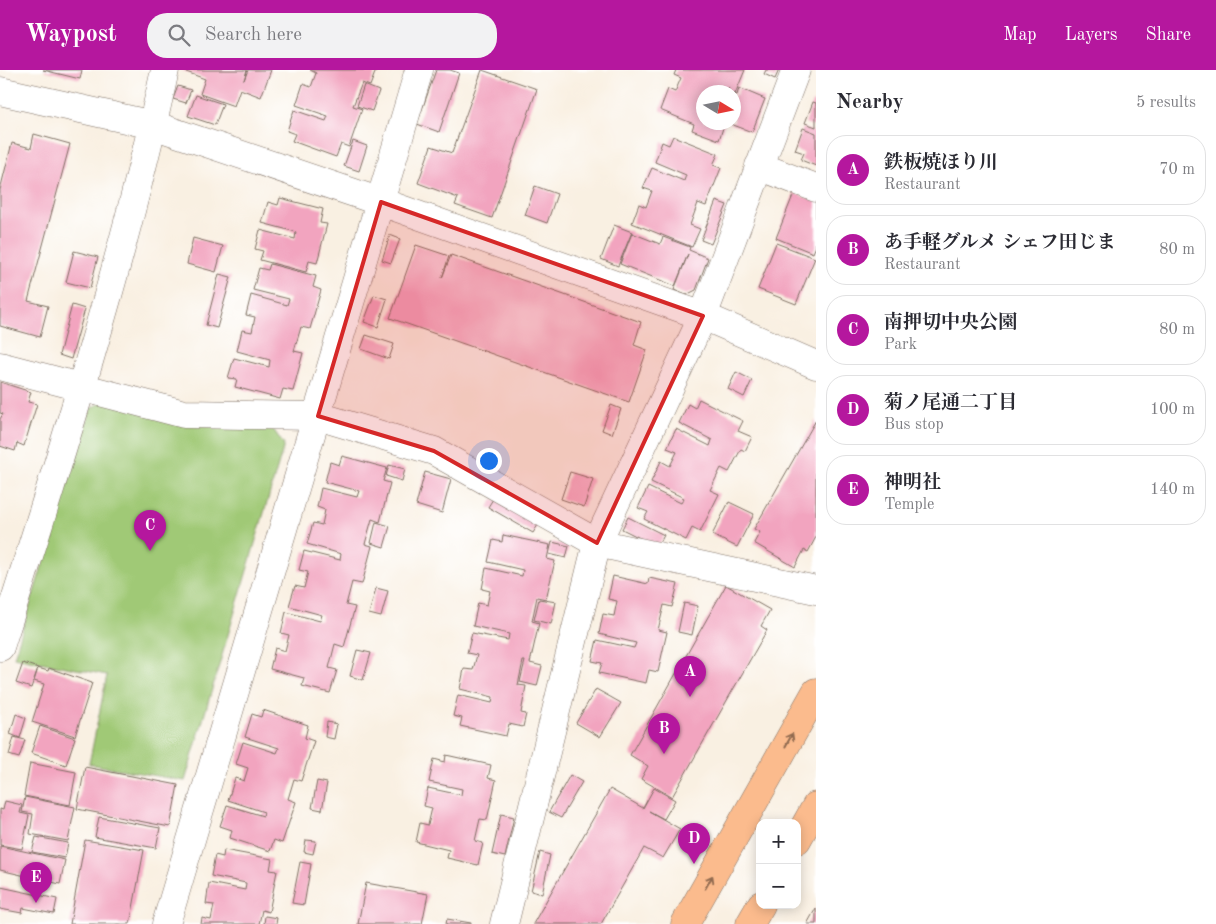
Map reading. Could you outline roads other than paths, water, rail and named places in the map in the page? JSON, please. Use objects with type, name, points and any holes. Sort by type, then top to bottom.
[{"type":"highway","points":[[685,924],[816,692]]},
{"type":"highway","points":[[801,833],[816,806]]},
{"type":"highway","points":[[750,924],[758,909]]},
{"type":"street","points":[[0,647],[83,387],[153,125],[165,70]]},
{"type":"street","points":[[166,924],[419,70]]},
{"type":"street","points":[[504,924],[597,543],[703,316],[796,70]]},
{"type":"street","points":[[0,91],[153,125],[381,202],[703,316],[816,365]]},
{"type":"street","points":[[760,166],[816,188]]},
{"type":"street","points":[[0,366],[184,414],[318,416],[434,450],[597,543],[816,590]]},
{"type":"place","name":"南押切中央公園","points":[[150,551]]},
{"type":"place","name":"鉄板焼ほり川","points":[[690,697]]},
{"type":"place","name":"あ手軽グルメ シェフ田じま","points":[[664,754]]},
{"type":"place","name":"菊ノ尾通二丁目","points":[[694,864]]},
{"type":"place","name":"神明社","points":[[36,903]]}]
